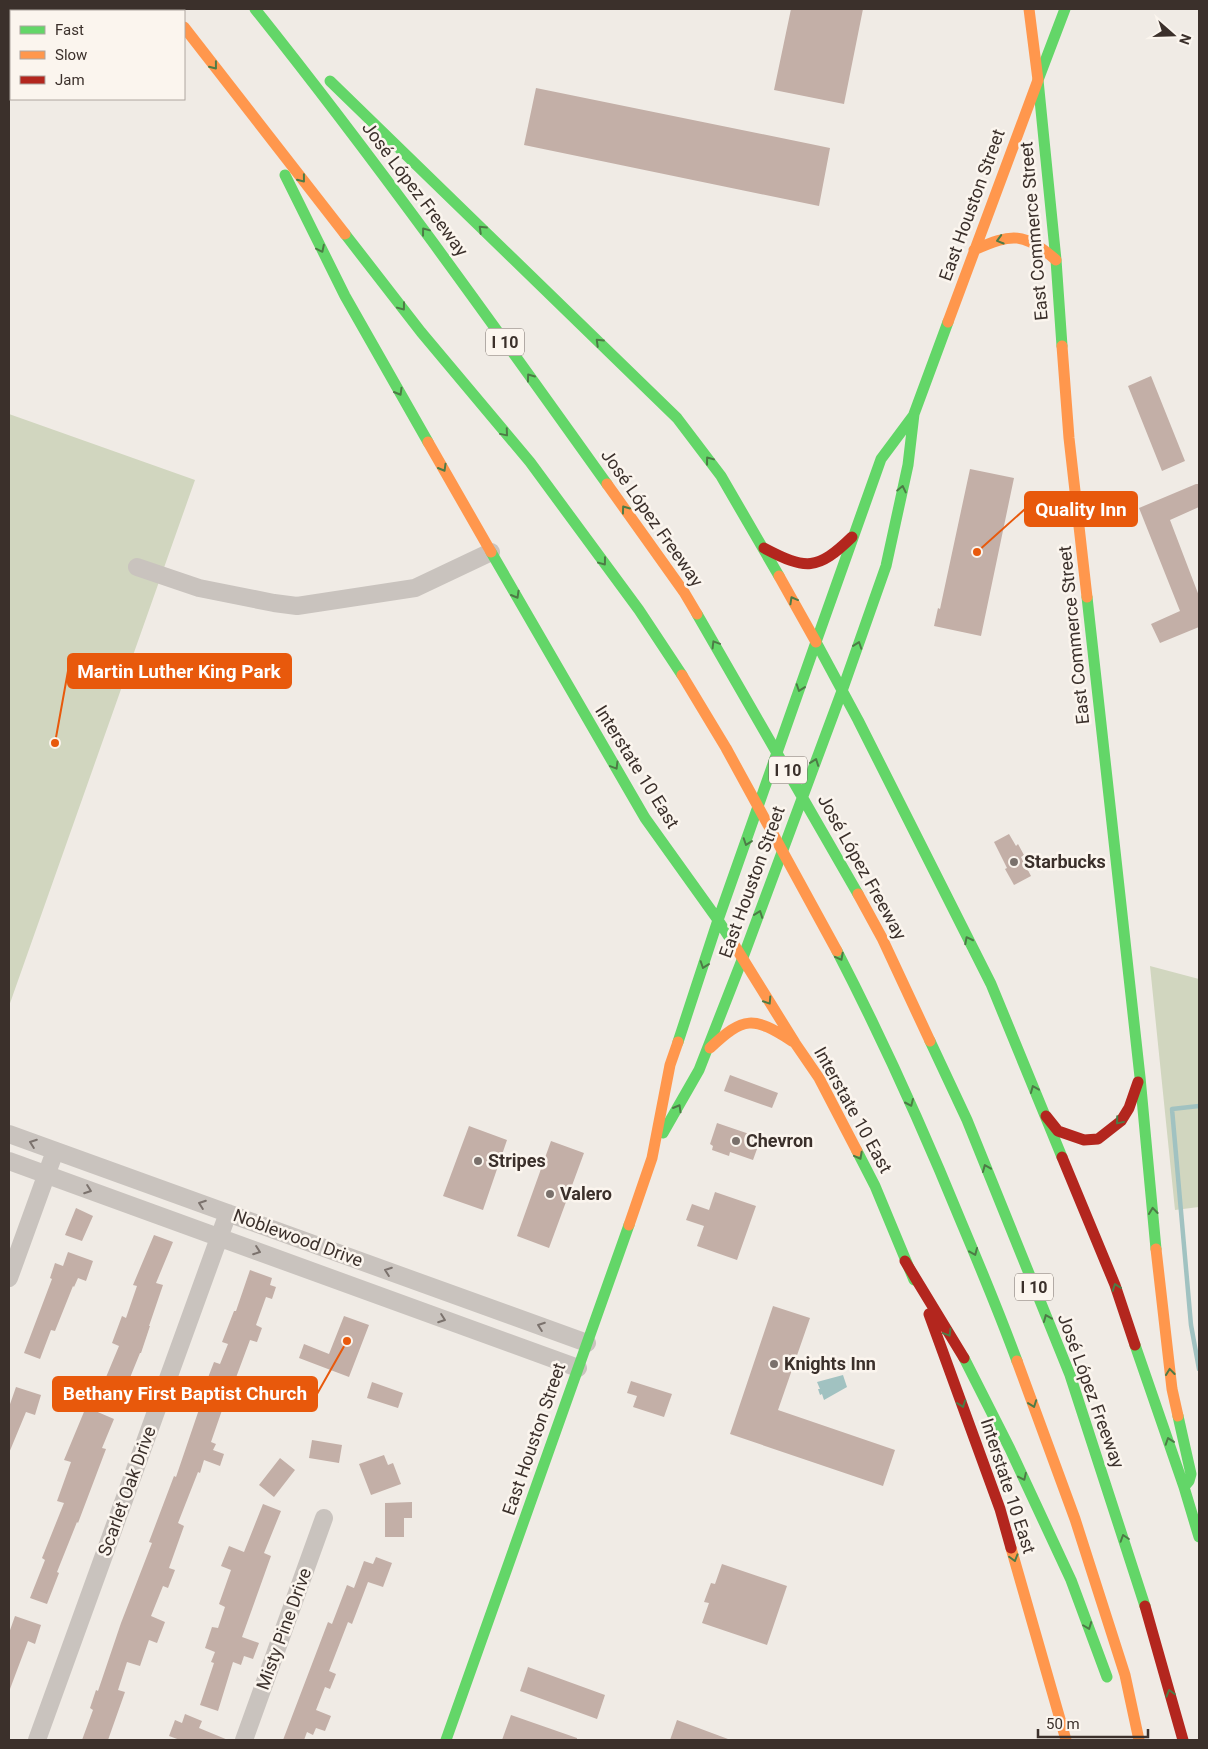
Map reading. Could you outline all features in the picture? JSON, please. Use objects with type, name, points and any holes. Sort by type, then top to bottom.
[{"type":"main road","points":[[255,9],[678,418],[721,476],[764,548],[816,642],[991,984],[1115,1285],[1184,1487],[1199,1537]]},
{"type":"main road","name":"José López Freeway","points":[[255,9],[324,95],[443,255],[684,592],[740,686],[882,938],[967,1120],[1070,1374],[1138,1580],[1184,1740]]},
{"type":"main road","name":"East Commerce Street","points":[[1029,9],[1056,260],[1069,438],[1140,1077],[1161,1297],[1172,1389],[1191,1474],[1189,1481],[1184,1487]]},
{"type":"main road","name":"East Houston Street","points":[[654,1150],[699,1070],[707,1051],[842,691],[886,566],[908,465],[914,414],[1065,9]]},
{"type":"main road","name":"I 10","points":[[185,28],[421,332],[530,462],[639,610],[686,681],[726,748],[817,913],[874,1023],[936,1161],[1002,1320],[1078,1528],[1125,1675],[1140,1740]]},
{"type":"main road","name":"Interstate 10 East","points":[[261,127],[345,296],[646,818],[718,920],[795,1043],[820,1078],[875,1186],[905,1261],[930,1314],[1000,1509],[1066,1740]]},
{"type":"main road","points":[[974,250],[1011,236],[1026,239],[1040,246],[1056,260]]},
{"type":"main road","name":"East Houston Street","points":[[446,1740],[628,1229],[654,1150],[670,1065],[718,920],[853,536],[881,459],[914,414]]},
{"type":"main road","points":[[764,548],[796,563],[810,565],[836,553],[853,536]]},
{"type":"main road","points":[[707,1051],[729,1029],[743,1023],[753,1022],[773,1028],[795,1043]]},
{"type":"main road","points":[[1044,1113],[1058,1131],[1084,1140],[1098,1139],[1121,1121],[1129,1108],[1140,1077]]},
{"type":"main road","points":[[905,1261],[964,1358],[1010,1449],[1071,1580],[1110,1683]]},
{"type":"main road","points":[[1122,1716],[1132,1740]]},
{"type":"street","points":[[137,567],[199,588],[297,606],[415,588],[492,552]]},
{"type":"street","name":"Noblewood Drive","points":[[9,1134],[587,1343]]},
{"type":"street","points":[[9,1278],[56,1151]]},
{"type":"street","name":"Noblewood Drive","points":[[9,1161],[578,1368]]},
{"type":"street","name":"Scarlet Oak Drive","points":[[37,1740],[228,1213]]},
{"type":"street","name":"Misty Pine Drive","points":[[244,1740],[324,1518]]},
{"type":"green space","points":[[9,414],[195,480],[9,1006]]},
{"type":"green space","points":[[1150,966],[1199,979],[1199,1207],[1175,1210]]},
{"type":"water","points":[[843,1375],[847,1387],[824,1400],[822,1394],[820,1395],[817,1382]]},
{"type":"building","points":[[791,9],[863,9],[844,104],[774,90]]},
{"type":"building","points":[[536,88],[830,148],[819,206],[524,145]]},
{"type":"building","points":[[1151,376],[1185,461],[1162,471],[1128,386]]},
{"type":"building","points":[[970,469],[1014,478],[981,636],[934,626],[938,608],[940,609]]},
{"type":"building","points":[[1199,484],[1199,507],[1170,520],[1199,596],[1199,627],[1160,643],[1151,624],[1180,611],[1139,508]]},
{"type":"building","name":"Starbucks","points":[[1009,834],[1016,846],[1018,844],[1024,855],[1021,857],[1031,876],[1014,885],[994,842]]},
{"type":"building","name":"Chevron","points":[[730,1075],[778,1093],[772,1108],[724,1091]]},
{"type":"building","name":"Chevron","points":[[717,1123],[761,1138],[753,1160],[730,1152],[729,1156],[712,1150],[713,1146],[710,1144]]},
{"type":"building","name":"Stripes","points":[[469,1126],[507,1140],[483,1210],[443,1196]]},
{"type":"building","name":"Valero","points":[[551,1141],[584,1153],[549,1248],[517,1236]]},
{"type":"building","points":[[715,1192],[756,1206],[737,1260],[697,1246],[704,1226],[686,1220],[692,1204],[709,1210]]},
{"type":"building","points":[[76,1208],[93,1216],[82,1241],[65,1235]]},
{"type":"building","points":[[154,1235],[173,1242],[156,1283],[163,1285],[150,1326],[125,1390],[104,1382],[119,1346],[112,1343],[122,1316],[126,1318],[137,1286],[133,1285]]},
{"type":"building","points":[[68,1252],[93,1261],[86,1281],[78,1278],[73,1286],[55,1331],[51,1330],[40,1359],[24,1353],[52,1279],[50,1278],[55,1263],[63,1266]]},
{"type":"building","points":[[250,1270],[272,1278],[270,1285],[276,1287],[272,1299],[266,1297],[256,1325],[262,1328],[257,1342],[250,1340],[231,1391],[229,1390],[211,1442],[216,1444],[213,1450],[224,1454],[220,1466],[204,1460],[178,1523],[184,1526],[169,1568],[175,1570],[168,1588],[163,1586],[151,1616],[165,1622],[157,1643],[149,1640],[140,1666],[127,1662],[118,1690],[125,1692],[108,1740],[82,1740],[93,1710],[90,1708],[96,1690],[98,1691],[121,1623],[152,1543],[149,1542],[174,1476],[176,1477],[208,1383],[206,1383],[214,1362],[220,1364],[228,1344],[222,1342],[234,1311],[236,1311]]},
{"type":"building","name":"Knights Inn","points":[[773,1306],[810,1318],[778,1410],[895,1450],[883,1486],[730,1434]]},
{"type":"building","points":[[344,1316],[369,1325],[349,1377],[299,1358],[304,1344],[329,1354]]},
{"type":"building","points":[[631,1381],[672,1394],[664,1417],[633,1407],[637,1396],[627,1393]]},
{"type":"building","points":[[372,1382],[403,1393],[398,1408],[367,1398]]},
{"type":"building","points":[[16,1387],[41,1395],[35,1415],[26,1412],[9,1453],[9,1407]]},
{"type":"building","points":[[86,1407],[114,1419],[102,1448],[106,1449],[57,1572],[59,1573],[47,1604],[30,1598],[45,1560],[42,1558],[64,1503],[57,1501],[71,1462],[64,1460]]},
{"type":"building","points":[[312,1440],[342,1445],[339,1463],[309,1458]]},
{"type":"building","points":[[384,1455],[388,1465],[393,1463],[401,1484],[371,1495],[359,1464]]},
{"type":"building","points":[[280,1458],[295,1470],[274,1497],[259,1485]]},
{"type":"building","points":[[412,1502],[412,1518],[404,1518],[404,1537],[385,1537],[385,1503]]},
{"type":"building","points":[[263,1504],[281,1511],[264,1553],[271,1556],[242,1637],[259,1643],[253,1659],[244,1656],[241,1665],[233,1662],[218,1711],[200,1705],[214,1663],[211,1662],[215,1652],[205,1648],[212,1627],[218,1628],[225,1607],[219,1604],[231,1570],[221,1566],[229,1546],[244,1552]]},
{"type":"building","points":[[376,1557],[392,1563],[383,1587],[368,1582],[352,1624],[348,1622],[329,1671],[336,1674],[330,1689],[325,1687],[316,1710],[331,1716],[325,1731],[316,1728],[313,1735],[307,1732],[304,1740],[283,1740],[328,1622],[332,1624],[347,1585],[354,1588],[364,1561],[373,1564]]},
{"type":"building","points":[[722,1564],[787,1586],[767,1645],[702,1623],[709,1603],[704,1602],[711,1583],[715,1584]]},
{"type":"building","points":[[15,1616],[41,1625],[35,1644],[28,1641],[10,1689],[9,1633]]},
{"type":"building","points":[[528,1667],[605,1695],[597,1719],[520,1691]]},
{"type":"building","points":[[185,1714],[202,1721],[199,1728],[228,1740],[180,1740],[169,1736],[175,1720],[182,1723]]},
{"type":"building","points":[[511,1715],[577,1738],[577,1740],[502,1740]]},
{"type":"building","points":[[677,1720],[728,1739],[728,1740],[670,1740]]},
{"type":"waterway","points":[[1199,1106],[1172,1109],[1191,1325],[1199,1369]]},
{"type":"traffic: fast","points":[[255,9],[390,185],[607,484]]},
{"type":"traffic: fast","points":[[1062,346],[1056,260],[1038,80],[1065,9]]},
{"type":"traffic: fast","points":[[330,81],[677,418],[721,476],[779,576]]},
{"type":"traffic: fast","points":[[285,175],[345,296],[428,442]]},
{"type":"traffic: fast","points":[[345,234],[421,332],[530,462],[639,610],[682,675]]},
{"type":"traffic: fast","points":[[842,691],[886,566],[908,465],[914,414],[948,322]]},
{"type":"traffic: fast","points":[[816,642],[881,459],[913,416]]},
{"type":"traffic: fast","points":[[491,552],[645,818],[733,943]]},
{"type":"traffic: fast","points":[[1087,597],[1140,1077],[1156,1249]]},
{"type":"traffic: fast","points":[[697,614],[858,894]]},
{"type":"traffic: fast","points":[[816,642],[858,720],[991,984],[1062,1157]]},
{"type":"traffic: fast","points":[[678,1042],[718,920],[816,642]]},
{"type":"traffic: fast","points":[[663,1133],[699,1070],[842,691]]},
{"type":"traffic: fast","points":[[837,951],[871,1018],[918,1120],[948,1189],[1017,1361]]},
{"type":"traffic: fast","points":[[930,1041],[967,1120],[1070,1375],[1145,1606]]},
{"type":"traffic: fast","points":[[857,1151],[875,1186],[914,1280]]},
{"type":"traffic: fast","points":[[446,1740],[629,1225]]},
{"type":"traffic: fast","points":[[1135,1345],[1184,1487],[1199,1537]]},
{"type":"traffic: fast","points":[[964,1358],[1010,1449],[1071,1580],[1107,1677]]},
{"type":"traffic: fast","points":[[1178,1416],[1191,1474],[1189,1481],[1184,1487]]},
{"type":"traffic: slow","points":[[948,322],[1038,80],[1029,9]]},
{"type":"traffic: slow","points":[[185,28],[345,234]]},
{"type":"traffic: slow","points":[[974,250],[998,240],[1017,238],[1035,244],[1056,260]]},
{"type":"traffic: slow","points":[[1062,346],[1069,438],[1087,597]]},
{"type":"traffic: slow","points":[[428,442],[491,552]]},
{"type":"traffic: slow","points":[[607,484],[684,592],[697,614]]},
{"type":"traffic: slow","points":[[779,576],[816,642]]},
{"type":"traffic: slow","points":[[682,675],[726,748],[837,951]]},
{"type":"traffic: slow","points":[[858,894],[882,938],[930,1041]]},
{"type":"traffic: slow","points":[[733,943],[819,1078],[857,1151]]},
{"type":"traffic: slow","points":[[710,1048],[732,1030],[749,1023],[768,1027],[792,1041]]},
{"type":"traffic: slow","points":[[629,1225],[652,1158],[670,1065],[678,1042]]},
{"type":"traffic: slow","points":[[1156,1249],[1172,1389],[1178,1416]]},
{"type":"traffic: slow","points":[[1017,1361],[1075,1519],[1125,1675],[1139,1740]]},
{"type":"traffic: slow","points":[[1011,1548],[1066,1740]]},
{"type":"traffic: jam","points":[[764,548],[791,560],[811,564],[829,556],[852,537]]},
{"type":"traffic: jam","points":[[1046,1116],[1058,1131],[1084,1140],[1098,1139],[1121,1121],[1129,1108],[1138,1082]]},
{"type":"traffic: jam","points":[[1062,1157],[1115,1285],[1135,1345]]},
{"type":"traffic: jam","points":[[905,1261],[964,1358]]},
{"type":"traffic: jam","points":[[929,1314],[1000,1509],[1011,1548]]},
{"type":"traffic: jam","points":[[1145,1606],[1183,1740]]},
{"type":"place","name":"Quality Inn","points":[[977,552]]},
{"type":"place","name":"Martin Luther King Park","points":[[55,743]]},
{"type":"place","name":"Starbucks","points":[[1014,862]]},
{"type":"place","name":"Chevron","points":[[736,1141]]},
{"type":"place","name":"Stripes","points":[[478,1161]]},
{"type":"place","name":"Valero","points":[[550,1194]]},
{"type":"place","name":"Bethany First Baptist Church","points":[[347,1341]]},
{"type":"place","name":"Knights Inn","points":[[774,1364]]}]
